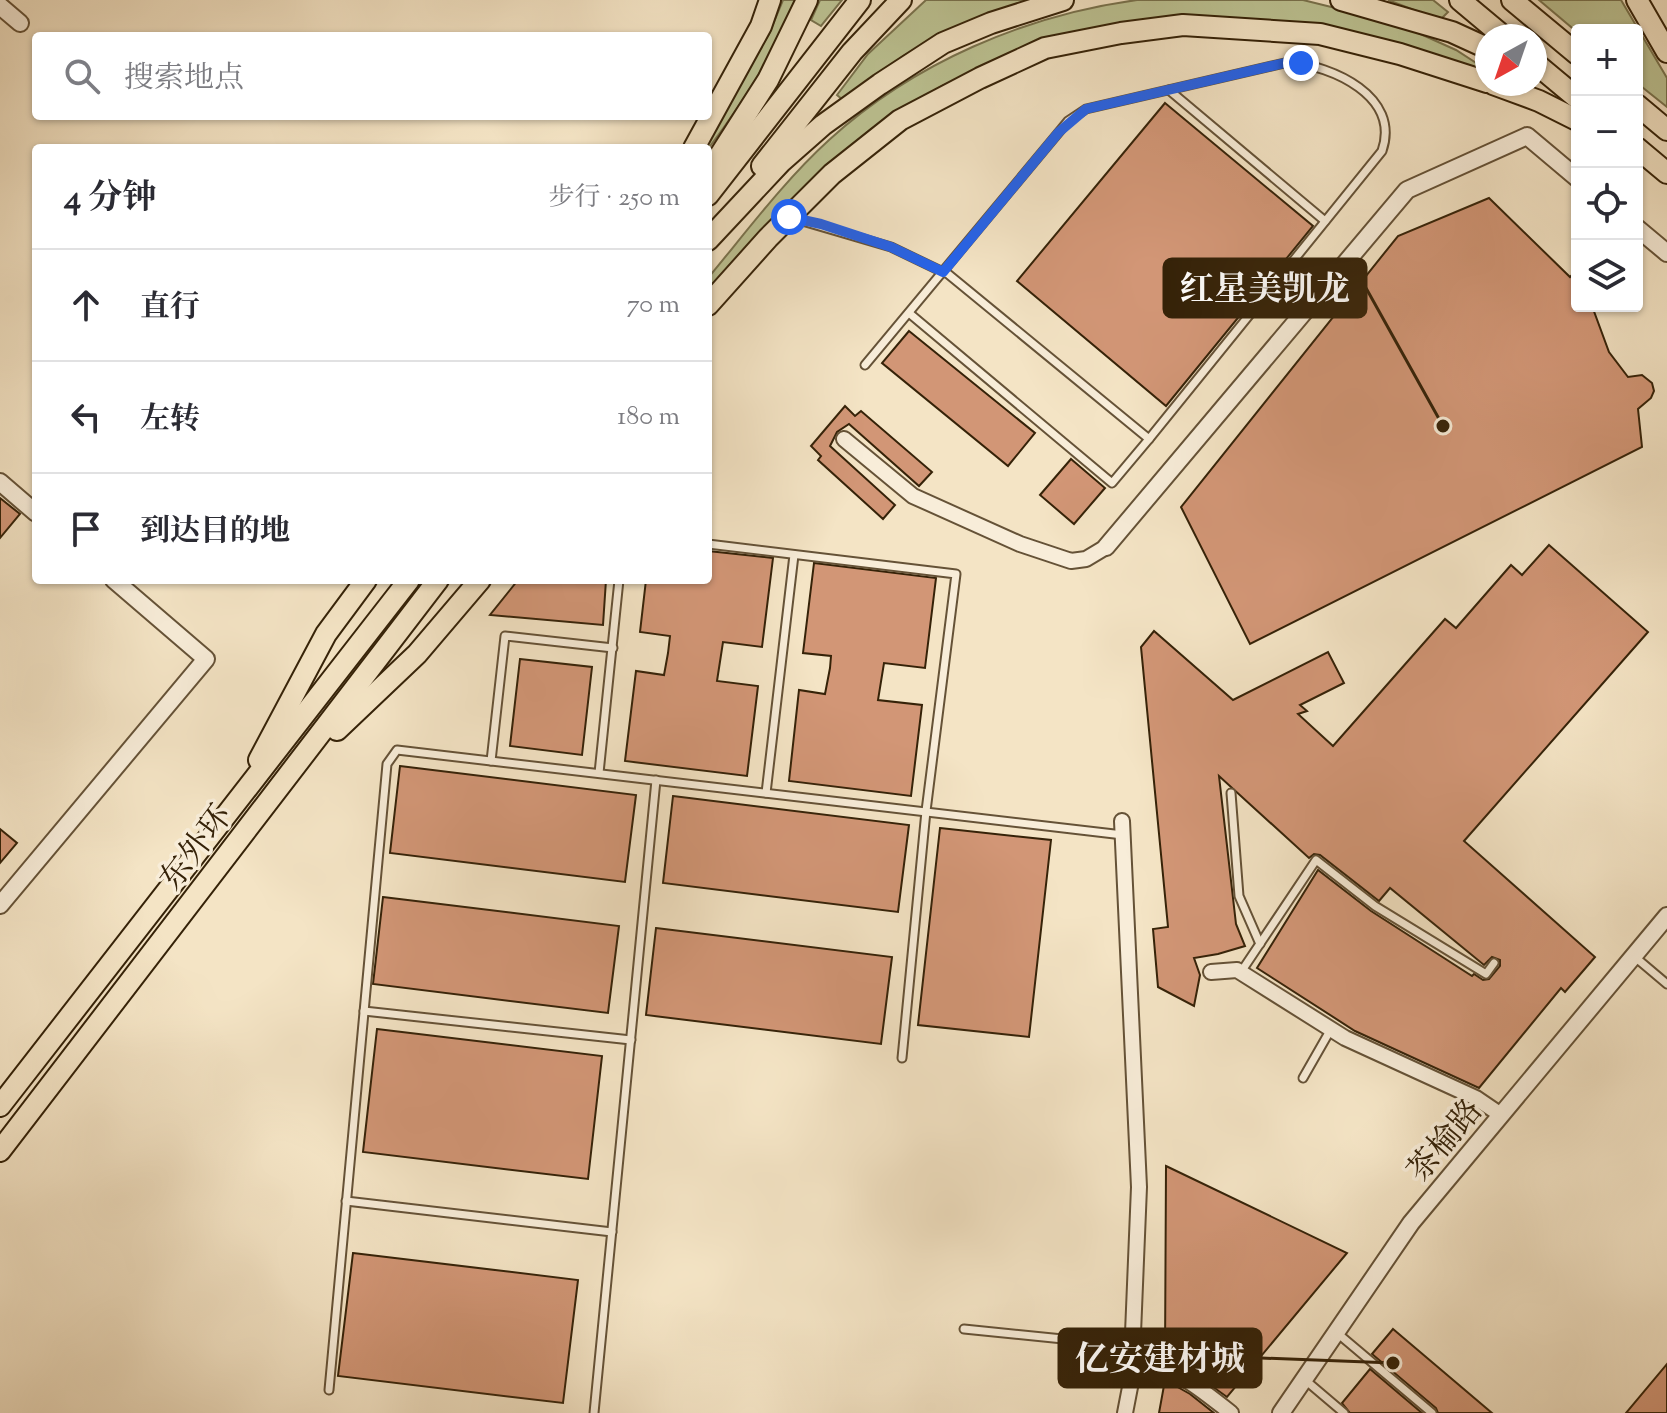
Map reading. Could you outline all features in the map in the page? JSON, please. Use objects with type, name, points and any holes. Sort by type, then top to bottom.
[{"type":"main road","points":[[712,115],[761,26],[770,0]]},
{"type":"main road","points":[[712,168],[768,80],[807,0]]},
{"type":"main road","points":[[712,190],[860,0]]},
{"type":"main road","points":[[712,233],[852,52],[901,0]]},
{"type":"main road","points":[[712,234],[781,162],[823,125],[880,84],[943,43],[991,23],[1063,0]]},
{"type":"main road","points":[[1341,0],[1452,32],[1475,43]]},
{"type":"main road","points":[[1460,0],[1489,24]]},
{"type":"main road","points":[[1512,0],[1571,49]]},
{"type":"main road","points":[[1637,0],[1667,52]]},
{"type":"main road","points":[[712,301],[832,174],[900,120],[1045,48],[1183,25],[1320,34],[1400,54],[1475,78]]},
{"type":"main road","points":[[1547,74],[1572,96]]},
{"type":"main road","points":[[1547,81],[1571,96]]},
{"type":"main road","points":[[1525,96],[1571,117]]},
{"type":"main road","points":[[1643,110],[1667,130]]},
{"type":"main road","points":[[696,144],[709,120]]},
{"type":"main road","points":[[1643,155],[1663,170]]},
{"type":"main road","points":[[238,803],[313,656],[363,584]]},
{"type":"main road","points":[[238,803],[406,584]]},
{"type":"main road","name":"东外环","points":[[0,1151],[435,584]]},
{"type":"main road","points":[[255,818],[352,714],[417,654],[477,584]]},
{"type":"main road","name":"东外环","points":[[0,1106],[238,803]]},
{"type":"street","points":[[0,6],[20,23]]},
{"type":"street","points":[[844,439],[913,496],[1020,544],[1071,561],[1086,559],[1106,547],[1407,190],[1527,136],[1571,173]]},
{"type":"street","points":[[1643,233],[1667,253]]},
{"type":"street","points":[[0,482],[32,510]]},
{"type":"street","points":[[0,905],[206,659],[119,584]]},
{"type":"street","points":[[1123,828],[1139,1187],[1132,1353],[1125,1413]]},
{"type":"street","name":"茶榆路","points":[[1281,1413],[1411,1223],[1667,916]]},
{"type":"street","points":[[1211,972],[1237,970],[1345,1038],[1476,1098],[1501,1115]]},
{"type":"street","points":[[1132,1353],[1184,1377],[1231,1413]]},
{"type":"lane","points":[[865,365],[1068,121],[1086,109],[1289,62],[1333,72],[1369,96],[1385,124],[1386,138],[1382,151],[1112,483],[909,313]]},
{"type":"lane","points":[[1169,90],[1325,221]]},
{"type":"lane","points":[[789,217],[891,247],[943,272],[1149,439]]},
{"type":"lane","points":[[712,545],[956,574],[926,811],[902,1058]]},
{"type":"lane","points":[[766,793],[794,555]]},
{"type":"lane","points":[[599,773],[619,584]]},
{"type":"lane","points":[[491,761],[505,636],[613,648]]},
{"type":"lane","points":[[329,1390],[387,764],[397,750],[926,811],[1123,828]]},
{"type":"lane","points":[[594,1413],[656,780]]},
{"type":"lane","points":[[1231,793],[1239,896],[1260,944]]},
{"type":"lane","points":[[1241,972],[1316,860],[1375,906],[1486,974],[1494,963]]},
{"type":"lane","points":[[1634,956],[1667,984]]},
{"type":"lane","points":[[364,1011],[631,1040]]},
{"type":"lane","points":[[1303,1078],[1331,1029]]},
{"type":"lane","points":[[346,1201],[612,1232]]},
{"type":"lane","points":[[964,1329],[1132,1353]]},
{"type":"lane","points":[[1336,1332],[1432,1413]]},
{"type":"lane","points":[[1304,1379],[1344,1413]]},
{"type":"green space","points":[[783,0],[795,0],[768,59],[746,96],[712,144],[703,144],[769,34]]},
{"type":"green space","points":[[820,0],[842,0],[821,26],[811,20]]},
{"type":"green space","points":[[926,0],[1030,0],[959,26],[903,56],[843,100],[837,95],[868,54]]},
{"type":"green space","points":[[1137,0],[1303,0],[1396,23],[1456,50],[1475,62],[1475,72],[1342,31],[1278,21],[1157,20],[1001,59],[942,86],[871,129],[813,179],[712,291],[712,273],[766,207],[829,140],[862,112],[934,66],[973,47],[1054,17]]},
{"type":"green space","points":[[1388,0],[1433,0],[1448,12],[1440,20]]},
{"type":"green space","points":[[1539,0],[1621,0],[1635,24],[1571,24],[1571,27]]},
{"type":"green space","points":[[1643,37],[1667,78],[1667,107],[1643,88]]},
{"type":"building","points":[[1165,103],[1313,226],[1166,406],[1017,281]]},
{"type":"building","points":[[1489,198],[1571,276],[1571,312],[1594,312],[1609,352],[1628,377],[1642,375],[1652,383],[1654,391],[1651,398],[1638,409],[1642,447],[1250,644],[1181,507],[1398,236]]},
{"type":"building","points":[[909,331],[1035,433],[1008,466],[882,363]]},
{"type":"building","points":[[845,406],[855,416],[861,411],[932,472],[919,486],[849,424],[837,432],[830,446],[895,505],[883,519],[818,460],[821,456],[811,446]]},
{"type":"building","points":[[1071,459],[1105,488],[1074,524],[1040,495]]},
{"type":"building","points":[[0,498],[20,514],[0,538]]},
{"type":"building","points":[[1549,545],[1648,632],[1464,841],[1595,957],[1565,992],[1561,988],[1479,1088],[1355,1031],[1257,968],[1318,870],[1371,911],[1472,976],[1489,979],[1500,966],[1500,960],[1492,957],[1484,965],[1390,888],[1379,901],[1320,855],[1314,854],[1309,858],[1219,776],[1236,924],[1245,946],[1194,958],[1200,975],[1194,1006],[1158,987],[1153,929],[1168,927],[1141,647],[1154,631],[1233,700],[1328,652],[1344,683],[1300,705],[1307,711],[1298,714],[1333,746],[1445,619],[1456,628],[1511,565],[1522,575]]},
{"type":"building","points":[[712,551],[773,558],[762,647],[723,642],[717,681],[758,686],[747,776],[625,761],[636,671],[664,675],[670,636],[640,632],[646,584],[712,584]]},
{"type":"building","points":[[814,563],[936,578],[925,668],[884,663],[878,700],[922,705],[911,796],[789,781],[799,690],[825,694],[830,668],[831,656],[803,653]]},
{"type":"building","points":[[515,584],[606,584],[603,625],[490,615]]},
{"type":"building","points":[[520,659],[592,667],[582,755],[510,746]]},
{"type":"building","points":[[400,766],[636,795],[625,882],[390,853]]},
{"type":"building","points":[[673,796],[909,825],[898,912],[663,883]]},
{"type":"building","points":[[940,828],[1051,840],[1029,1037],[918,1025]]},
{"type":"building","points":[[0,829],[17,843],[0,863]]},
{"type":"building","points":[[383,897],[619,926],[608,1013],[373,984]]},
{"type":"building","points":[[656,928],[892,957],[881,1044],[646,1015]]},
{"type":"building","points":[[377,1029],[602,1056],[588,1179],[363,1152]]},
{"type":"building","points":[[1166,1166],[1347,1253],[1227,1397],[1191,1371],[1165,1358]]},
{"type":"building","points":[[353,1253],[578,1280],[563,1403],[338,1376]]},
{"type":"building","points":[[1393,1329],[1492,1413],[1438,1413],[1372,1354]]},
{"type":"building","points":[[1667,1364],[1667,1413],[1626,1413]]},
{"type":"building","points":[[1370,1369],[1422,1413],[1350,1413],[1342,1403]]},
{"type":"building","points":[[1165,1380],[1190,1394],[1214,1413],[1159,1413]]},
{"type":"place","name":"红星美凯龙","points":[[1443,426]]},
{"type":"place","name":"亿安建材城","points":[[1393,1363]]},
{"type":"route","points":[[789,217],[891,247],[943,272],[1068,121],[1086,109],[1289,62],[1301,63]]}]
